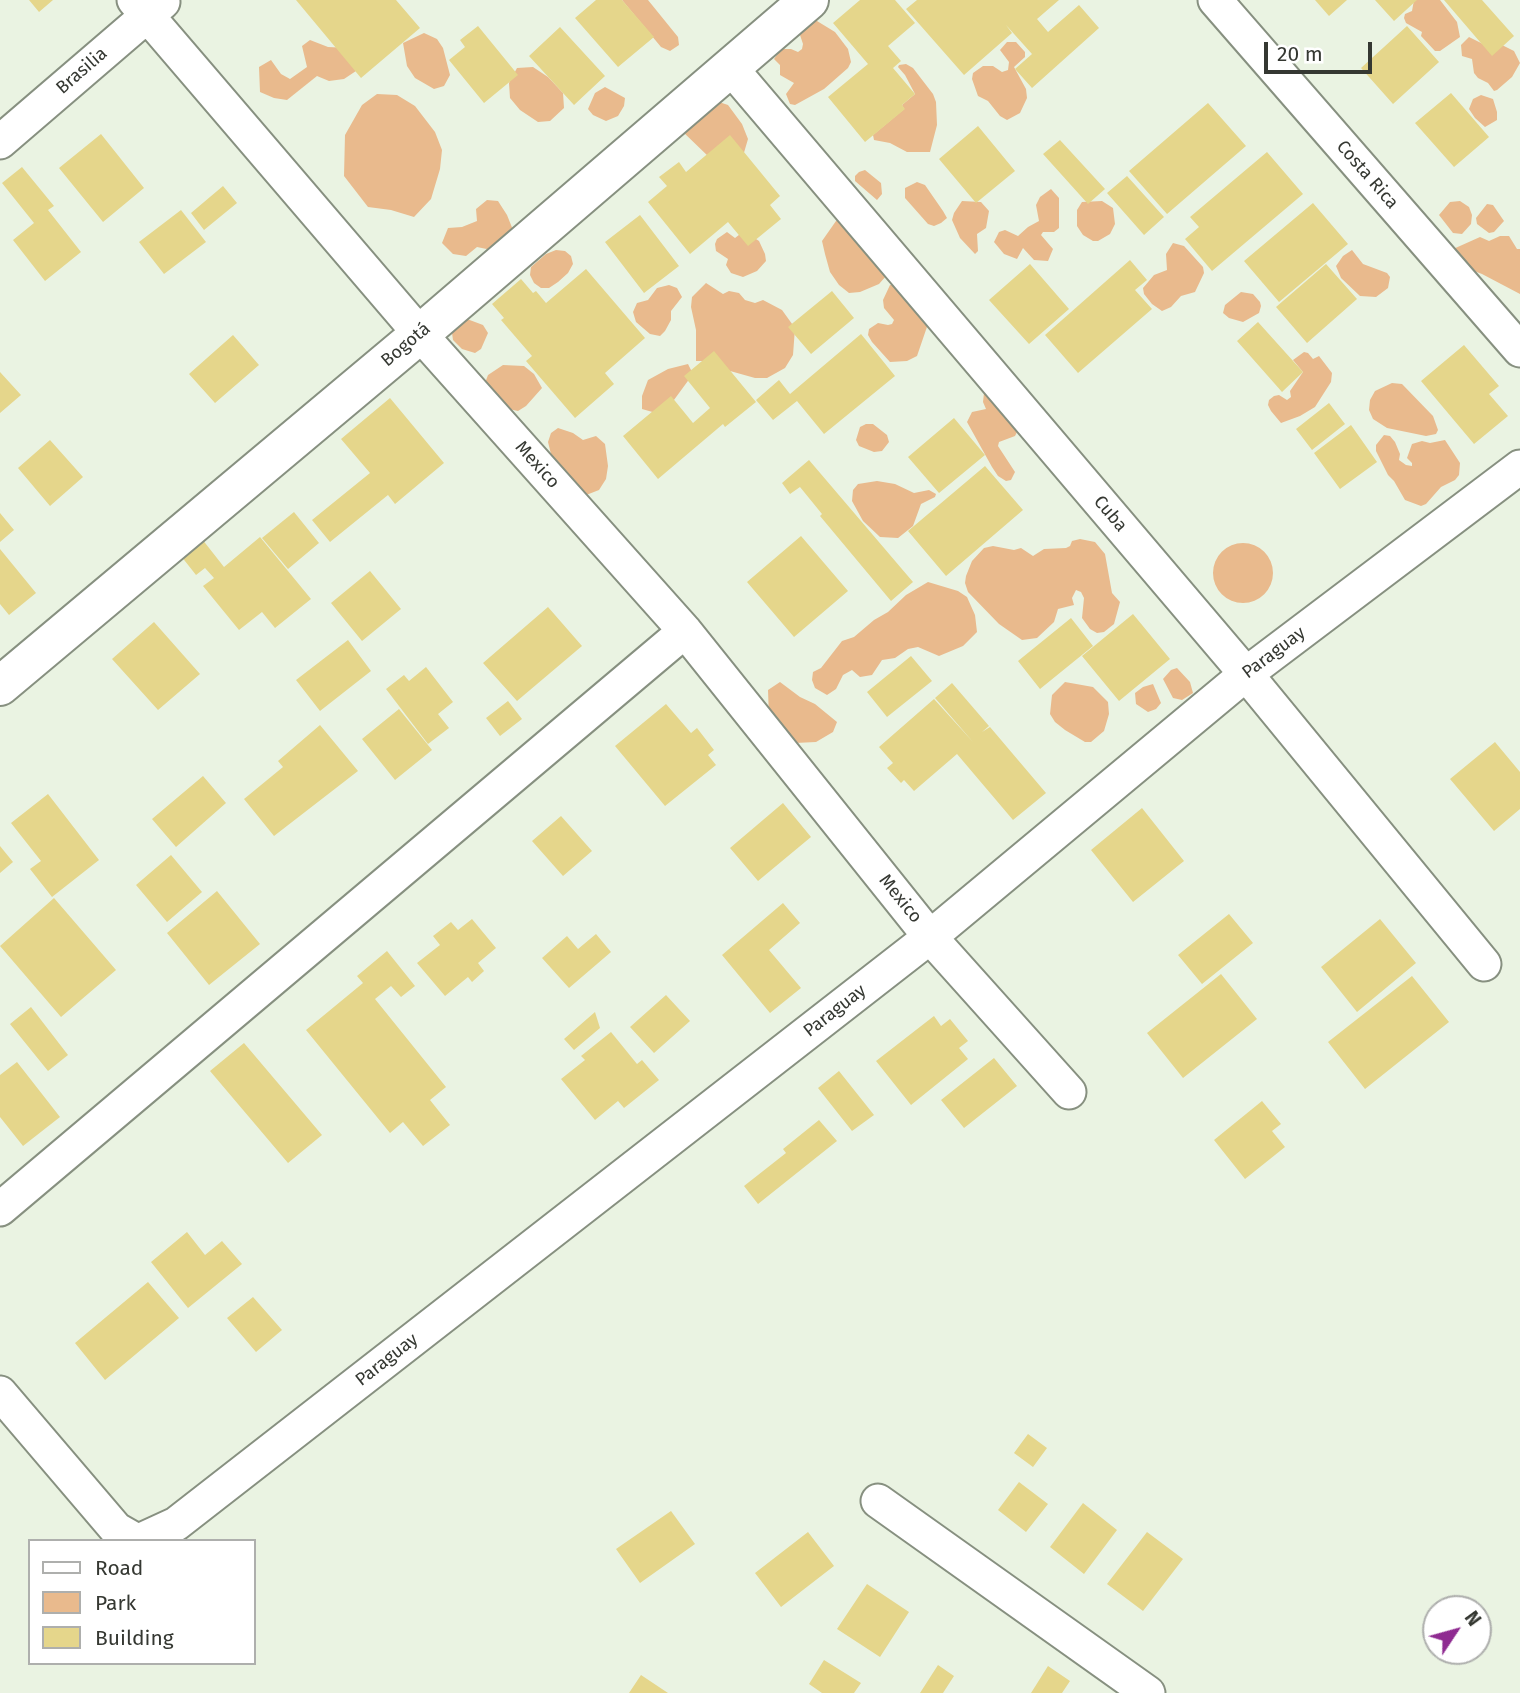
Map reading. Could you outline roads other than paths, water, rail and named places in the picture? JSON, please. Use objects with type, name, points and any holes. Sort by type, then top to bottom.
[{"type":"street","name":"Bogotá","points":[[0,686],[420,334],[809,0]]},
{"type":"street","name":"Costa Rica","points":[[1215,0],[1520,350]]},
{"type":"street","name":"Brasilia","points":[[0,142],[149,5]]},
{"type":"street","name":"Mexico","points":[[149,5],[420,334],[685,631],[930,937],[1069,1092]]},
{"type":"street","name":"Cuba","points":[[730,68],[1246,674],[1484,964]]},
{"type":"street","name":"Paraguay","points":[[142,1539],[187,1516],[930,937],[1246,674],[1520,467]]},
{"type":"street","points":[[0,1209],[685,631]]},
{"type":"street","points":[[0,1393],[116,1529],[134,1539]]},
{"type":"street","points":[[878,1501],[1148,1693]]}]
